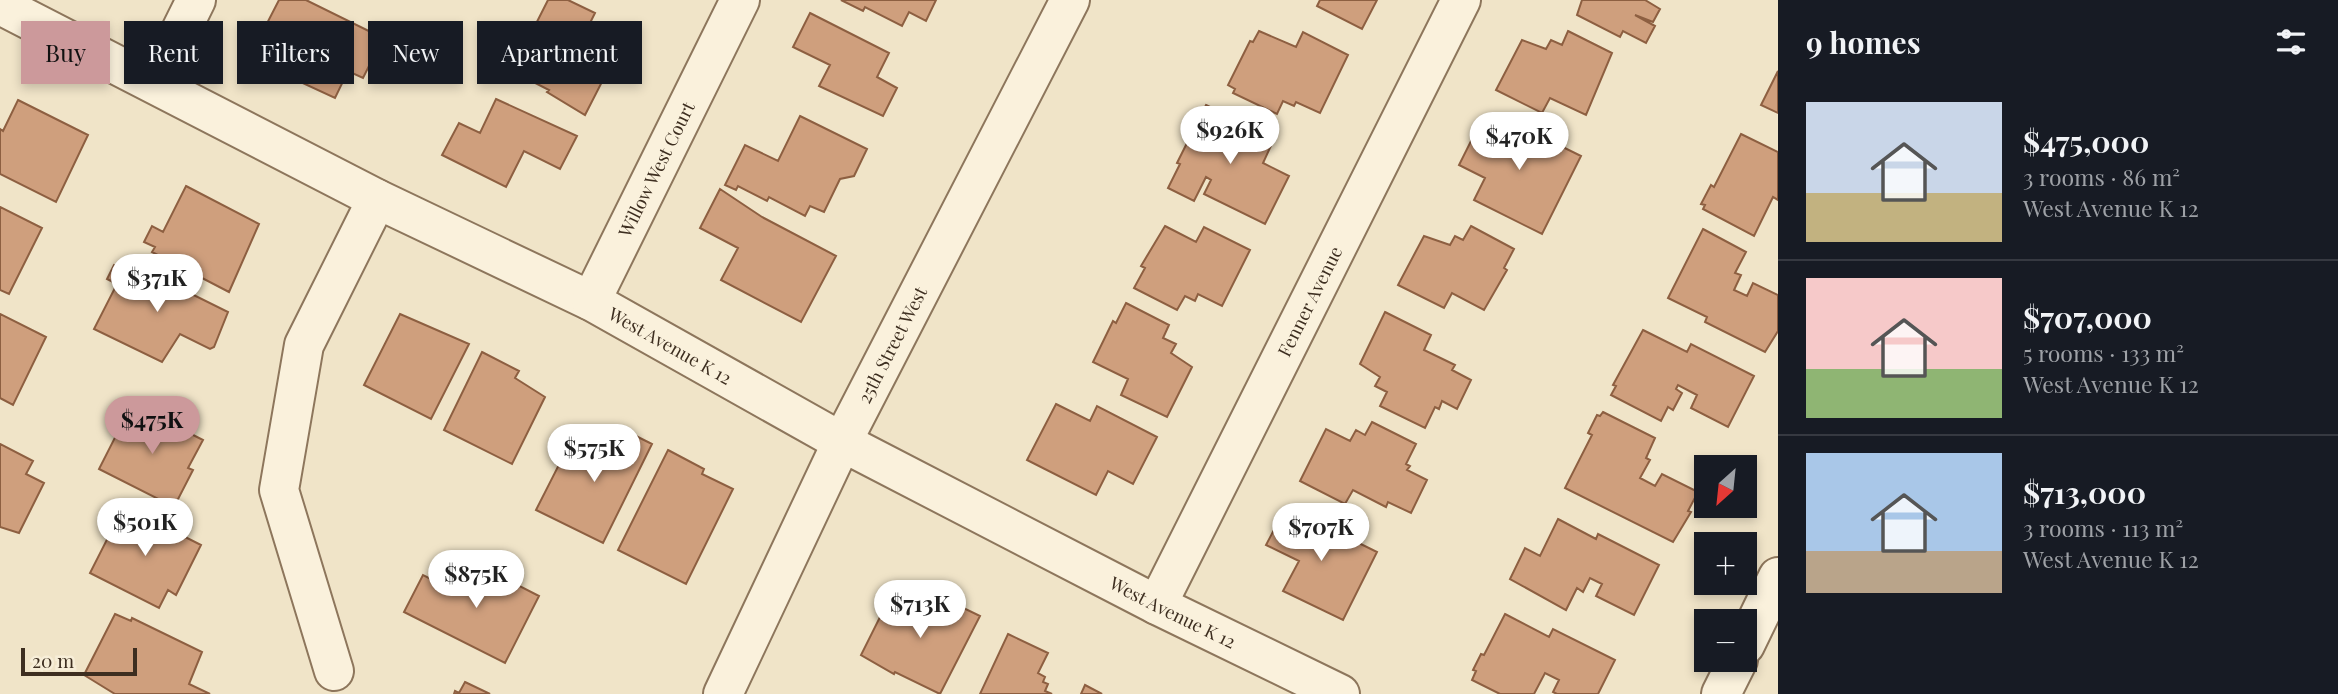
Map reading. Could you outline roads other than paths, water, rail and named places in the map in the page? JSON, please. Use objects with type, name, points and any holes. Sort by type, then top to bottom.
[{"type":"street","points":[[186,21],[197,0]]},
{"type":"street","name":"Willow West Court","points":[[591,301],[740,0]]},
{"type":"street","name":"25th Street West","points":[[723,694],[842,442],[1070,0]]},
{"type":"street","name":"Fenner Avenue","points":[[1157,605],[1461,0]]},
{"type":"street","name":"West Avenue K 12","points":[[0,5],[124,67]]},
{"type":"street","name":"West Avenue K 12","points":[[157,84],[377,199],[591,301],[842,442],[1157,605],[1340,694]]},
{"type":"street","points":[[334,671],[279,490],[304,345],[377,199]]},
{"type":"street","points":[[1757,620],[1778,577]]},
{"type":"street","points":[[1721,694],[1732,672]]}]
